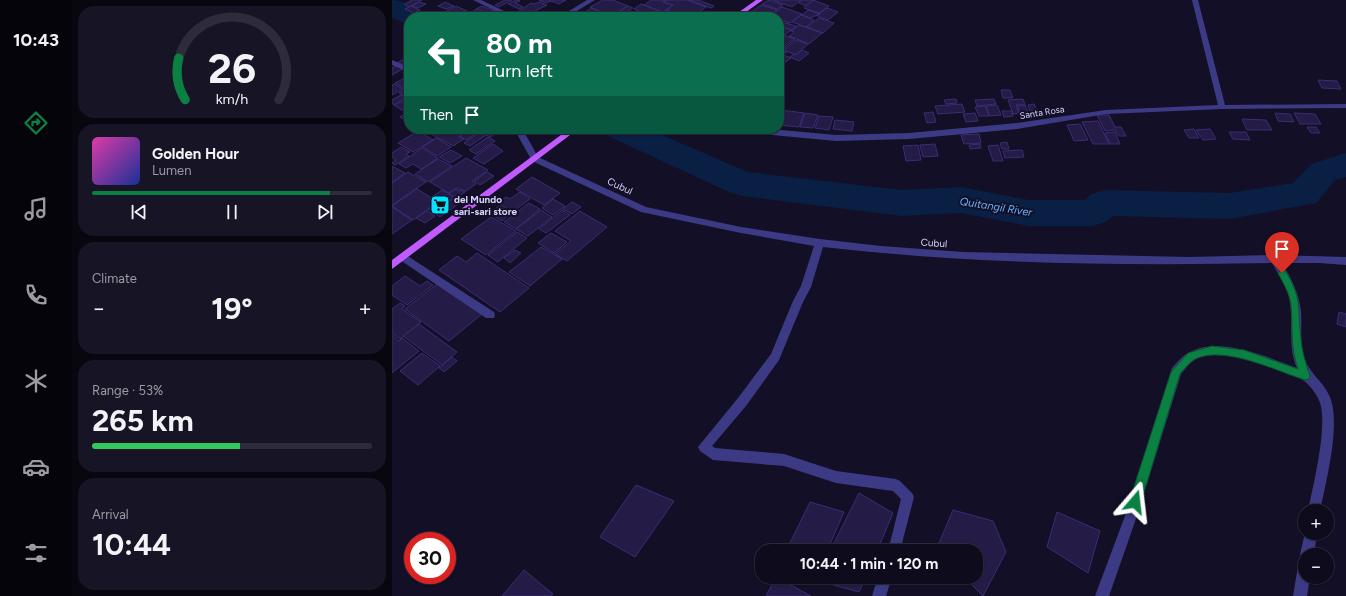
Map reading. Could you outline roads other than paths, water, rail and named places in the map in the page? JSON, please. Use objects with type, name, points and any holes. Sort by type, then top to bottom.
[{"type":"main road","points":[[742,12],[760,0]]},
{"type":"main road","points":[[392,265],[567,134]]},
{"type":"street","points":[[476,0],[503,12]]},
{"type":"street","points":[[571,12],[592,0]]},
{"type":"street","points":[[1195,0],[1222,106]]},
{"type":"street","points":[[392,62],[404,68]]},
{"type":"street","name":"Santa Rosa","points":[[784,133],[836,138],[909,136],[1017,126],[1106,112],[1222,106],[1346,106]]},
{"type":"street","points":[[521,134],[535,159]]},
{"type":"street","name":"Cubul","points":[[535,159],[644,210],[741,230],[820,243],[880,250],[963,256],[1189,261],[1274,259],[1346,261]]},
{"type":"street","points":[[820,243],[806,287],[798,301],[775,357],[742,402],[704,447],[713,454],[784,460],[836,477],[896,485],[908,497],[896,544]]},
{"type":"street","points":[[403,257],[490,315]]},
{"type":"street","points":[[1274,259],[1290,286],[1295,303],[1296,338],[1299,358],[1305,376],[1326,400],[1328,423],[1326,445],[1315,504]]},
{"type":"street","points":[[1102,596],[1131,516],[1176,372],[1192,356],[1212,350],[1244,355],[1305,376]]},
{"type":"street","points":[[879,596],[883,584]]},
{"type":"street","points":[[1300,596],[1302,584]]},
{"type":"waterway","name":"Quitangil River","points":[[392,7],[404,13]]},
{"type":"waterway","name":"Quitangil River","points":[[630,134],[743,184],[902,203],[961,200],[1029,213],[1093,213],[1104,203],[1230,206],[1304,194],[1323,172],[1346,165]]},
{"type":"place","name":"del Mundo sari-sari store","points":[[440,205]]}]
